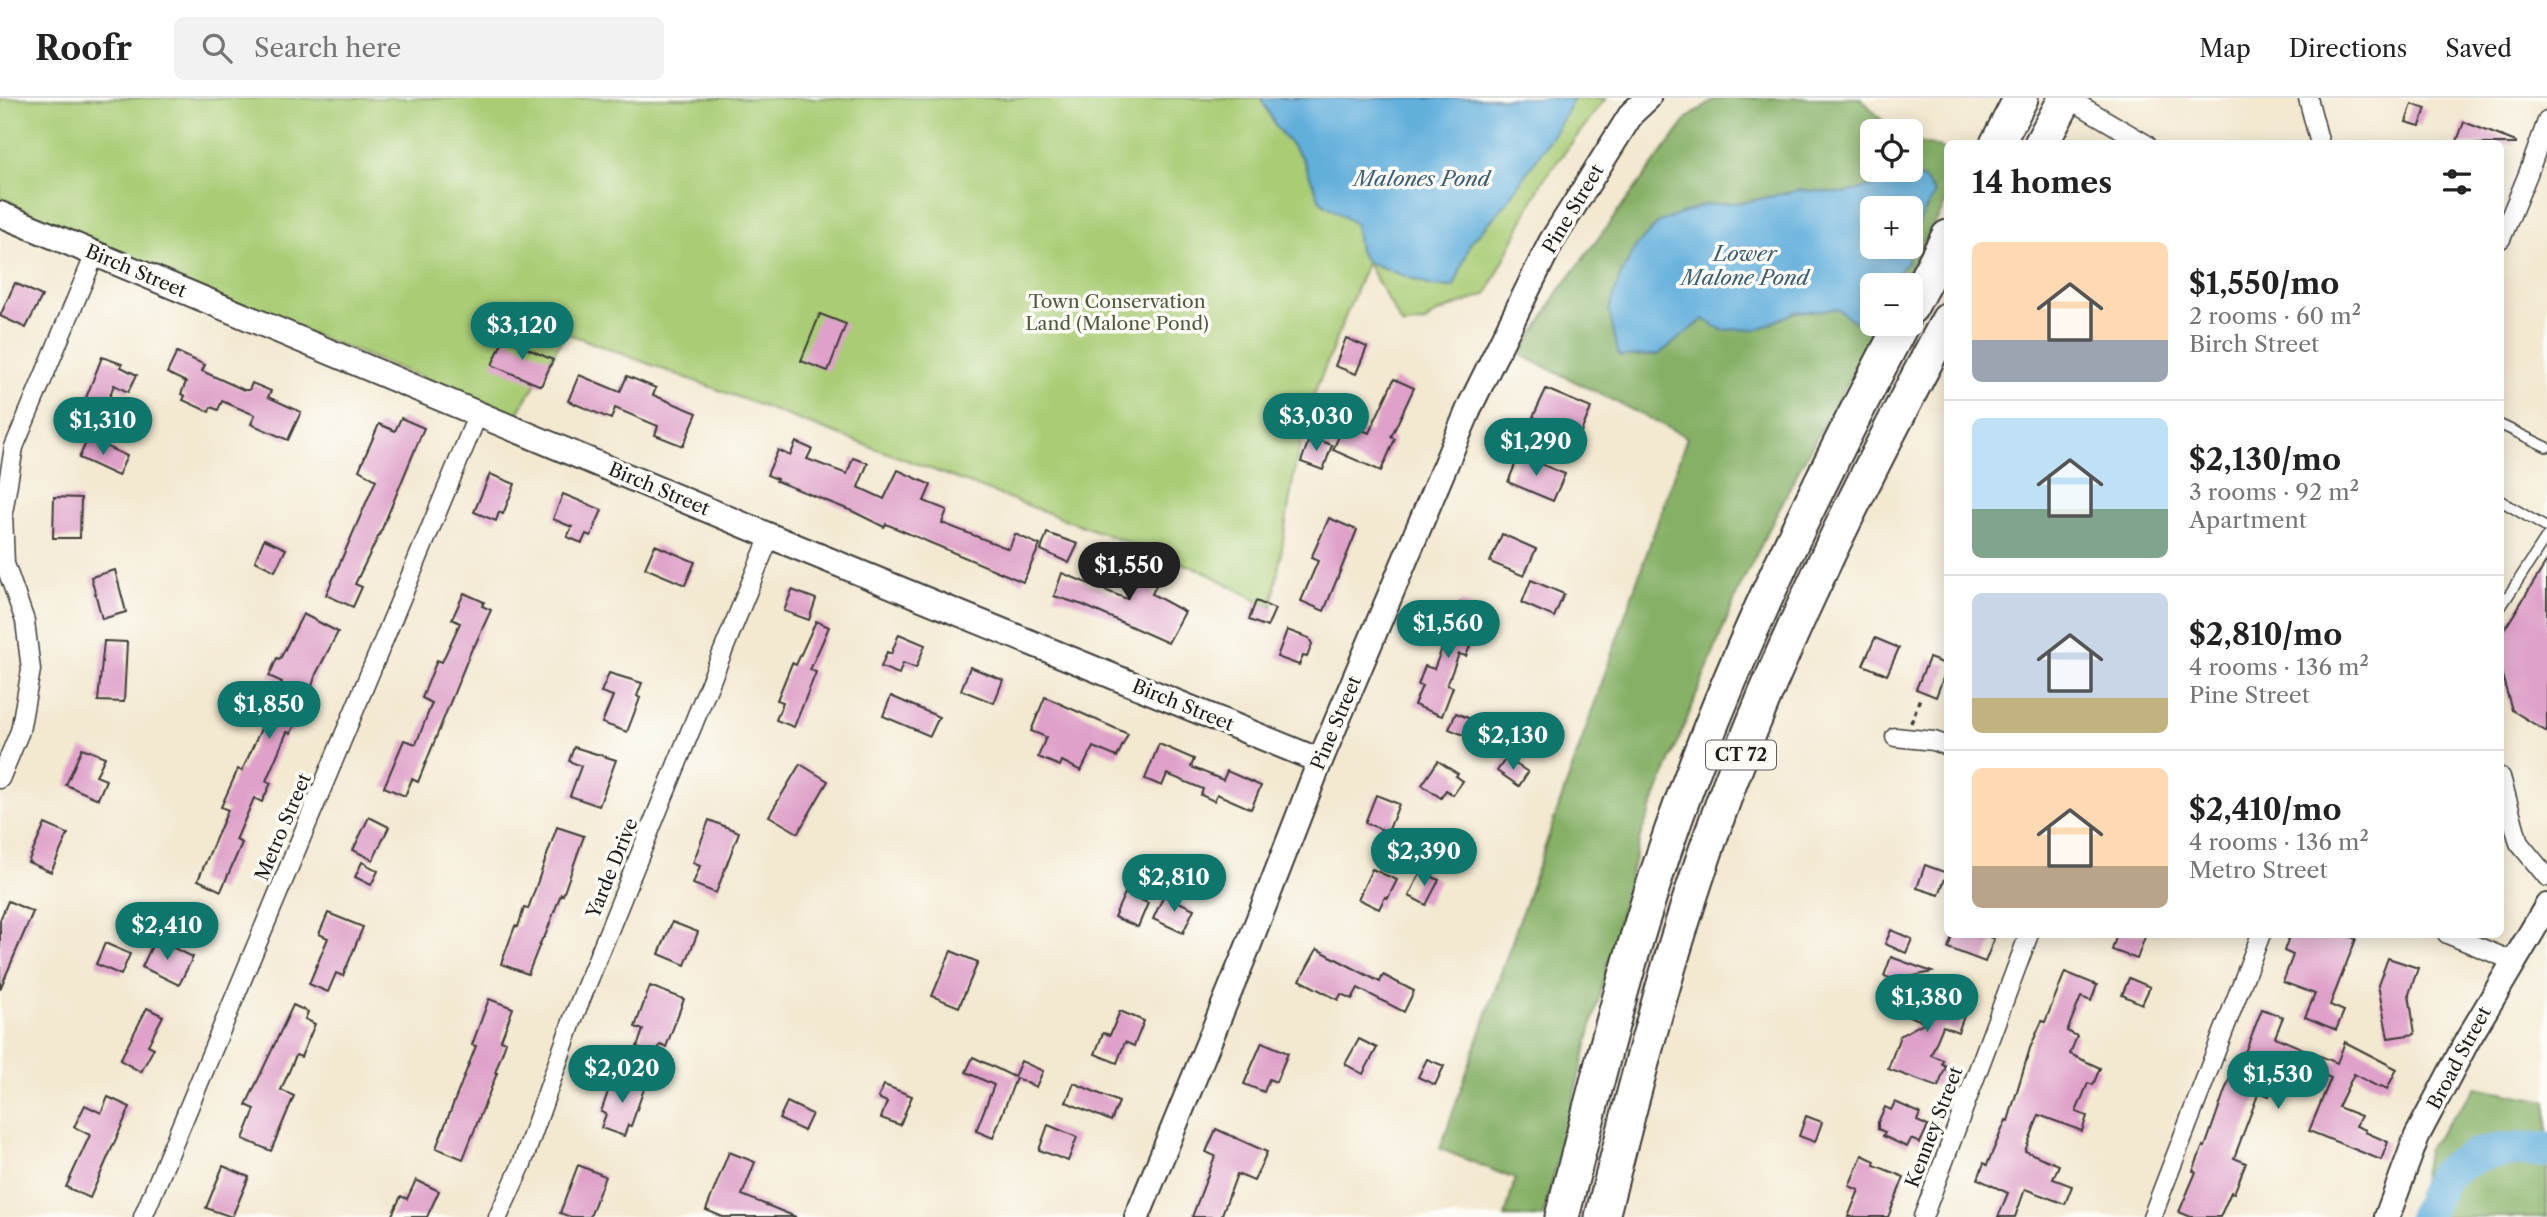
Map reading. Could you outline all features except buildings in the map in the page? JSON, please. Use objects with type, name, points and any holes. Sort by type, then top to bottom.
[{"type":"highway","points":[[1999,140],[2021,98]]},
{"type":"highway","points":[[2043,140],[2067,98]]},
{"type":"highway","points":[[1923,284],[1944,245]]},
{"type":"highway","name":"CT 72","points":[[1602,1217],[1680,927],[1713,828],[1793,629],[1838,532],[1944,328]]},
{"type":"highway","name":"CT 72","points":[[1562,1217],[1603,1057],[1639,931],[1677,814],[1770,588],[1805,512],[1896,336]]},
{"type":"main road","name":"Pine Street","points":[[1137,1217],[1249,944],[1320,761],[1466,415],[1551,242],[1632,113],[1648,98]]},
{"type":"main road","name":"Birch Street","points":[[0,214],[770,536],[1320,761]]},
{"type":"main road","name":"Broad Street","points":[[2386,1217],[2417,1136],[2513,961],[2547,906]]},
{"type":"street","points":[[2067,98],[2139,140]]},
{"type":"street","points":[[2308,98],[2319,140]]},
{"type":"street","points":[[2504,232],[2547,121]]},
{"type":"street","points":[[0,779],[20,731],[31,670],[25,621],[5,564],[3,513],[14,447],[95,254]]},
{"type":"street","name":"Metro Street","points":[[143,1217],[478,414]]},
{"type":"street","name":"Yarde Drive","points":[[498,1217],[522,1164],[574,1016],[770,536]]},
{"type":"street","points":[[1901,738],[1944,745]]},
{"type":"street","points":[[2504,788],[2519,843],[2547,877]]},
{"type":"street","name":"Kenney Street","points":[[1923,1217],[2028,938]]},
{"type":"street","points":[[2152,1217],[2259,938]]},
{"type":"street","points":[[2457,938],[2513,961]]},
{"type":"lane","points":[[2504,426],[2547,447]]},
{"type":"lane","points":[[2504,502],[2547,528]]},
{"type":"lane","points":[[2504,602],[2547,536]]},
{"type":"path","points":[[1901,738],[1920,698]]},
{"type":"green space","name":"Town Conservation Land (Malone Pond)","points":[[0,98],[1606,98],[1542,182],[1487,294],[1437,313],[1425,322],[1403,326],[1367,263],[1309,407],[1295,468],[1272,608],[1201,570],[566,333],[517,415],[0,211]]},
{"type":"green space","points":[[1716,98],[1861,98],[1881,119],[1860,119],[1860,182],[1923,182],[1923,144],[1944,150],[1944,206],[1923,245],[1923,196],[1860,196],[1860,259],[1915,259],[1908,273],[1860,273],[1860,336],[1874,336],[1800,467],[1739,589],[1641,834],[1543,1217],[1505,1217],[1515,1179],[1440,1149],[1687,437],[1521,355],[1559,291],[1688,118]]},
{"type":"green space","points":[[2476,1087],[2547,1101],[2547,1217],[2417,1217],[2427,1150]]},
{"type":"water","name":"Malones Pond","points":[[1261,98],[1574,98],[1560,124],[1506,204],[1471,242],[1454,287],[1431,286],[1367,262],[1359,251],[1355,224],[1320,201],[1303,159],[1276,127]]},
{"type":"water","name":"Lower Malone Pond","points":[[1923,178],[1935,193],[1923,214],[1923,196],[1860,196],[1860,259],[1908,259],[1908,262],[1897,273],[1860,273],[1860,325],[1837,309],[1795,312],[1759,329],[1722,330],[1704,319],[1658,355],[1619,356],[1609,311],[1620,277],[1636,246],[1659,222],[1704,205],[1746,202],[1799,190],[1847,193],[1886,182],[1923,182]]},
{"type":"waterway","points":[[2425,1217],[2441,1181],[2458,1165],[2494,1152],[2547,1150]]}]
